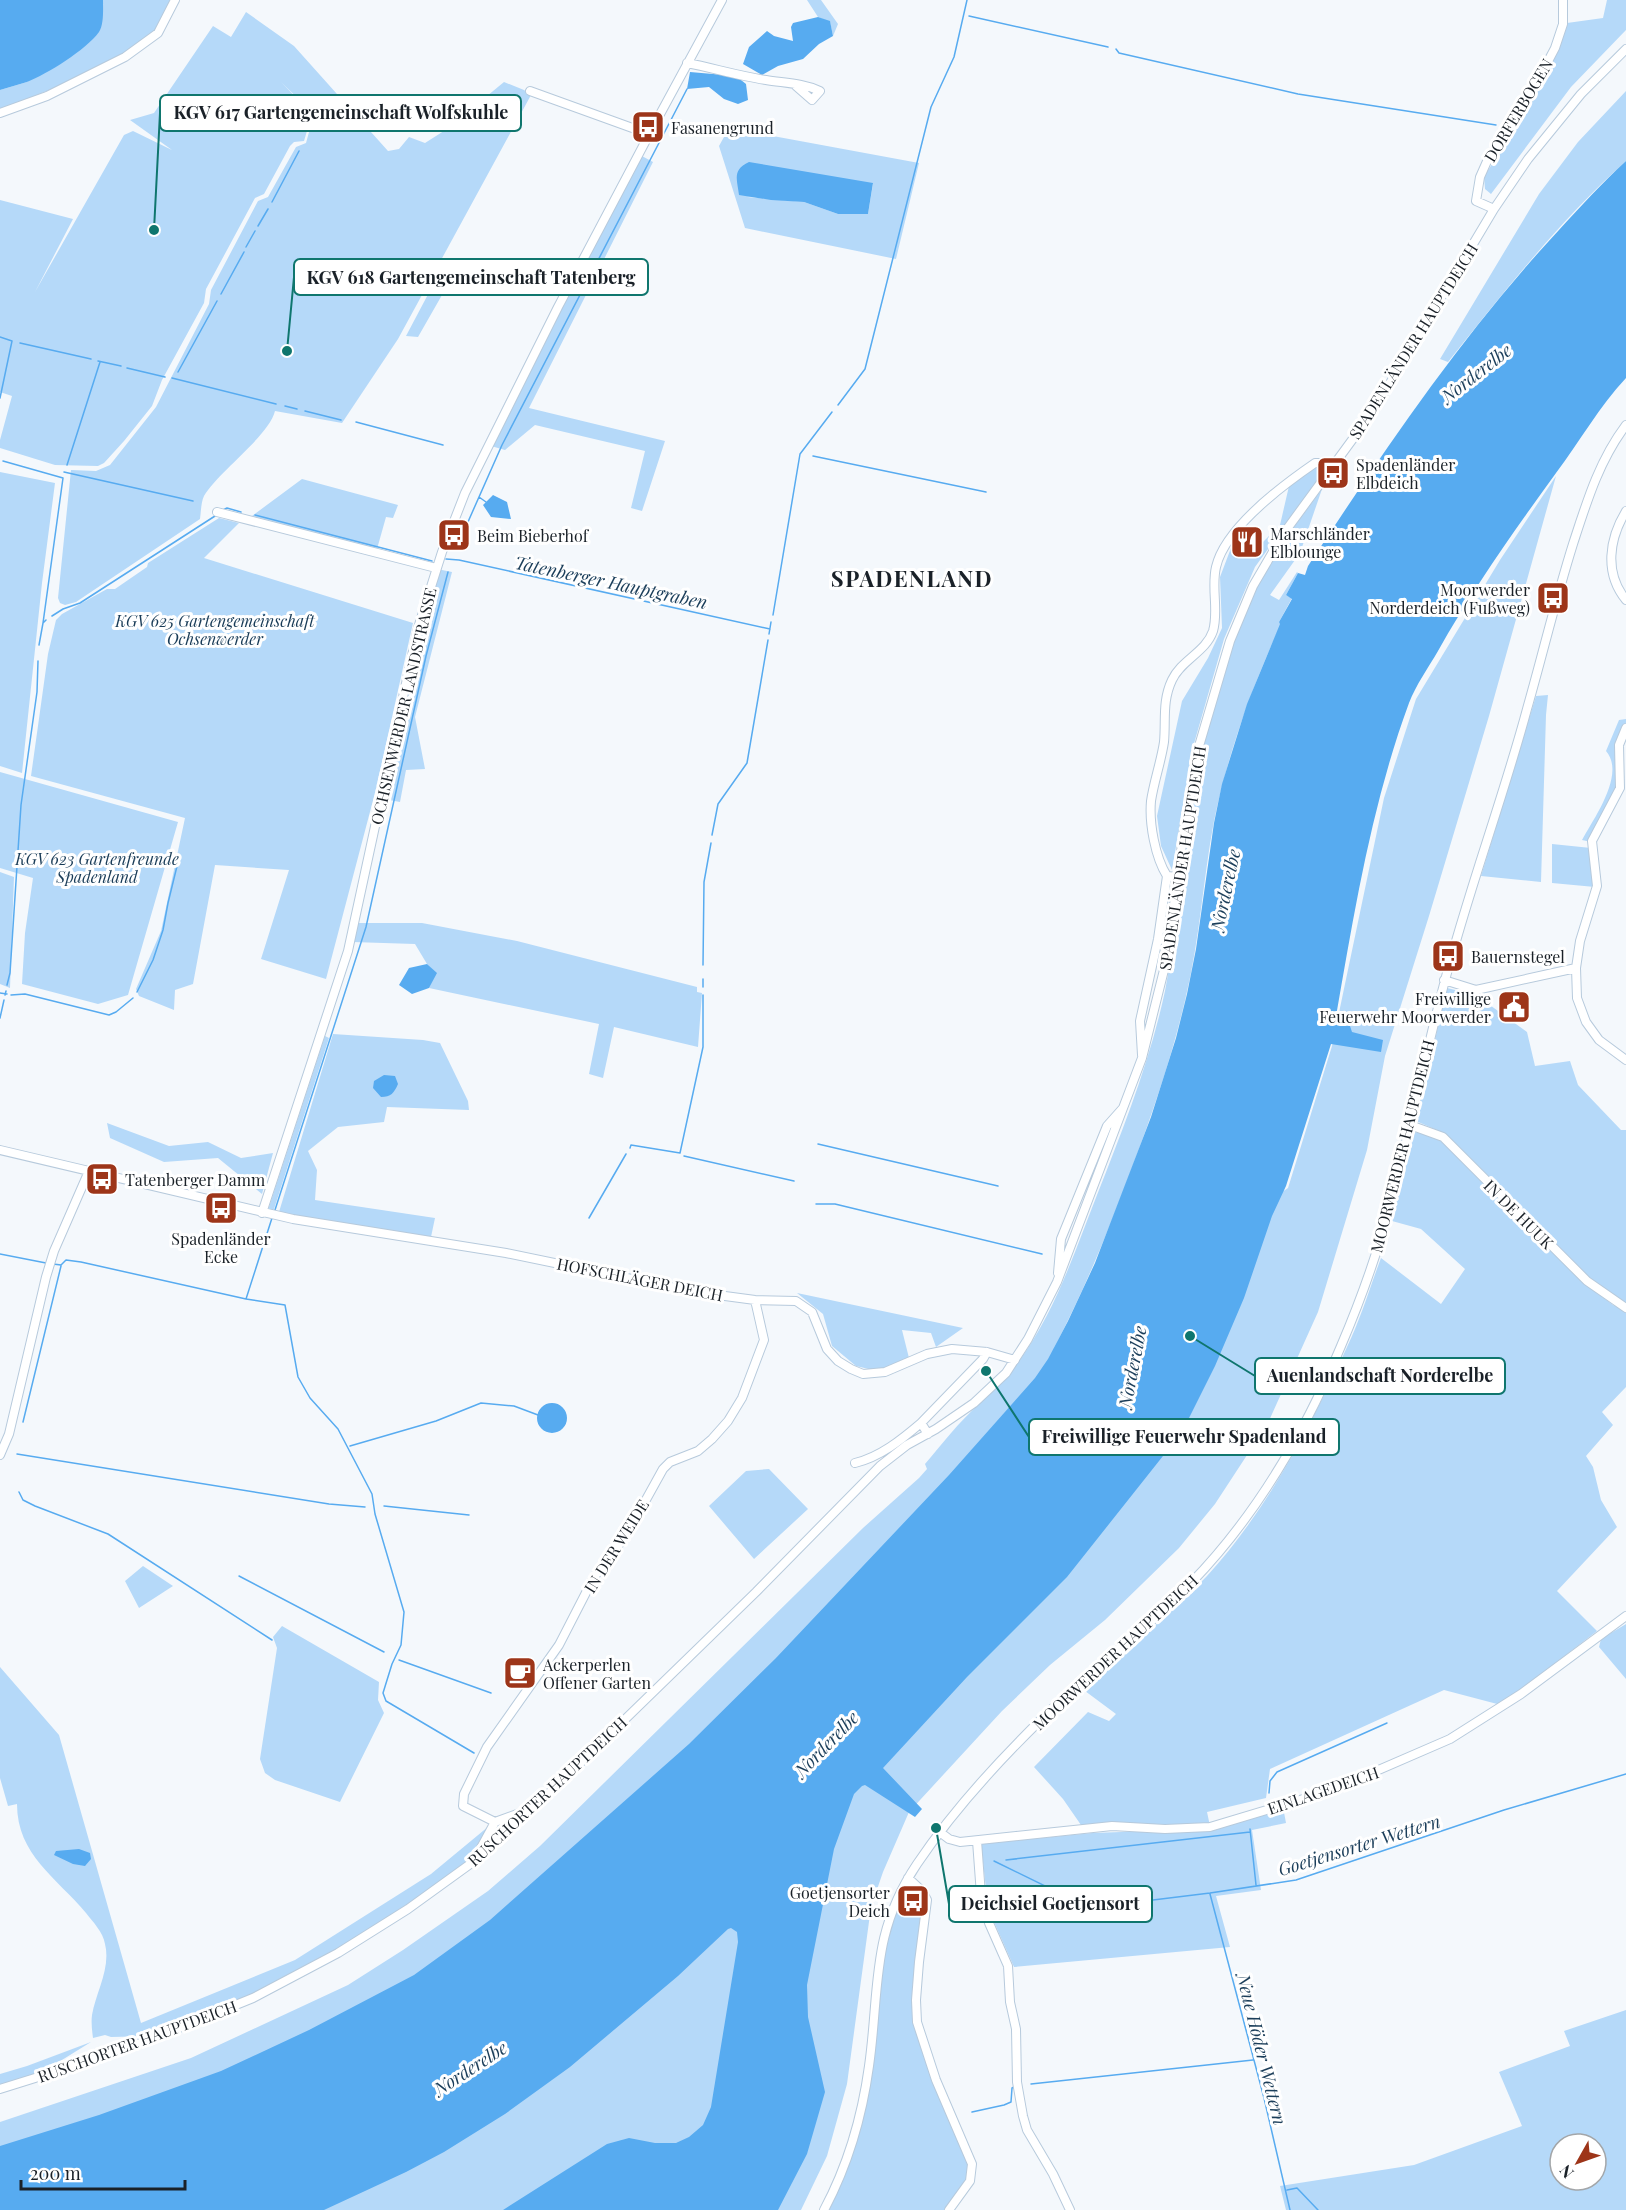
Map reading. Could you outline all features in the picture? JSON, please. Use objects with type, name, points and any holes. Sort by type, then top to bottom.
[{"type":"street","points":[[0,113],[46,96],[125,57],[158,33],[175,0]]},
{"type":"street","name":"OCHSENWERDER LANDSTRASSE","points":[[269,1214],[348,951],[418,628],[436,568],[465,493],[558,307],[687,63],[723,0]]},
{"type":"street","name":"DORFERBOGEN","points":[[1494,209],[1476,201],[1480,177],[1488,159],[1526,103],[1555,48],[1563,24],[1563,0]]},
{"type":"street","name":"SPADENLÄNDER HAUPTDEICH","points":[[1015,1360],[1057,1282],[1142,1058],[1167,958],[1184,829],[1199,746],[1230,641],[1249,595],[1268,558],[1374,410],[1494,209],[1528,159],[1581,94],[1626,50]]},
{"type":"street","points":[[687,63],[766,80],[783,81],[796,86]]},
{"type":"street","points":[[530,91],[649,134]]},
{"type":"street","name":"MOORWERDER HAUPTDEICH","points":[[824,2210],[847,2160],[861,2110],[870,2060],[880,1954],[890,1916],[908,1878],[982,1781],[1026,1734],[1189,1586],[1224,1547],[1259,1500],[1296,1437],[1342,1344],[1382,1232],[1444,980],[1527,710],[1552,611],[1593,481],[1607,453],[1626,425]]},
{"type":"street","points":[[1142,1058],[1140,1022],[1158,939],[1167,876],[1156,848],[1151,818],[1151,802],[1164,744],[1166,694],[1173,677],[1182,664],[1208,641],[1213,630],[1216,566],[1233,535],[1252,512],[1315,463],[1321,463],[1331,469]]},
{"type":"street","points":[[1626,511],[1615,530],[1611,549],[1615,580],[1626,600]]},
{"type":"street","points":[[217,512],[436,568]]},
{"type":"street","points":[[1626,728],[1619,745],[1620,788],[1592,841],[1597,886],[1580,941],[1576,968],[1577,998],[1586,1022],[1599,1040],[1626,1060]]},
{"type":"street","points":[[1167,876],[1178,878]]},
{"type":"street","points":[[1444,980],[1476,990],[1576,968]]},
{"type":"street","name":"SPADENLÄNDER HAUPTDEICH","points":[[1057,1282],[1061,1239],[1107,1125],[1126,1105]]},
{"type":"street","name":"IN DE HUUK","points":[[1410,1125],[1443,1137],[1587,1281],[1626,1308]]},
{"type":"street","name":"HOFSCHLÄGER DEICH","points":[[0,1150],[269,1214],[386,1235],[506,1252],[665,1287],[755,1300],[796,1301],[805,1305],[812,1312],[827,1349],[838,1361],[851,1370],[863,1374],[885,1372],[940,1350],[965,1348],[1015,1360]]},
{"type":"street","points":[[0,1455],[9,1434],[54,1251],[88,1171]]},
{"type":"street","name":"IN DER WEIDE","points":[[495,1822],[463,1806],[464,1794],[479,1762],[559,1645],[594,1577],[627,1534],[663,1469],[670,1462],[698,1451],[712,1439],[728,1421],[742,1398],[764,1340],[755,1300]]},
{"type":"street","points":[[855,1463],[875,1457],[921,1424],[987,1352]]},
{"type":"street","name":"RUSCHORTER HAUPTDEICH","points":[[0,2089],[152,2039],[253,1998],[338,1953],[408,1909],[473,1862],[532,1808],[756,1592],[880,1466],[907,1445],[954,1417],[990,1389],[1015,1360]]},
{"type":"street","points":[[921,1424],[928,1434]]},
{"type":"street","name":"EINLAGEDEICH","points":[[941,1833],[954,1842],[1112,1826],[1165,1829],[1210,1827],[1330,1791],[1431,1748],[1473,1726],[1521,1694],[1626,1616]]},
{"type":"street","points":[[473,1862],[495,1822],[532,1808]]},
{"type":"street","points":[[977,1841],[981,1895],[989,1923],[1008,1966],[1010,2002],[1016,2029],[1017,2082],[1023,2116],[1027,2130],[1053,2174],[1070,2210]]},
{"type":"street","points":[[908,1878],[922,1891],[927,1900],[919,1962],[917,2022],[936,2080],[972,2164],[970,2181],[949,2210]]},
{"type":"green space","points":[[103,0],[170,0],[156,29],[121,56],[81,77],[0,109],[0,90],[27,82],[99,31]]},
{"type":"green space","points":[[807,0],[821,0],[838,24],[833,36],[830,22],[818,17]]},
{"type":"green space","points":[[1607,0],[1626,0],[1626,30],[1571,87],[1491,194],[1485,189],[1484,177],[1540,83],[1567,23],[1603,18]]},
{"type":"green space","points":[[246,12],[294,46],[388,151],[399,149],[409,137],[425,143],[447,129],[504,82],[531,95],[398,339],[342,423],[275,411],[271,421],[254,443],[220,476],[204,496],[200,519],[76,602],[65,605],[60,603],[58,598],[71,470],[96,471],[110,465],[156,407],[209,304],[211,290],[258,201],[268,197],[296,147],[306,143],[314,114],[281,82],[312,114],[304,141],[294,142],[290,146],[264,194],[255,198],[206,289],[204,303],[162,380],[152,406],[124,441],[104,463],[98,466],[55,465],[0,448],[12,396],[0,392],[0,200],[73,219],[35,292],[124,135],[133,131],[172,150],[130,120],[154,113],[213,26],[231,37]]},
{"type":"green space","points":[[1626,91],[1626,161],[1555,233],[1511,283],[1448,362],[1440,359],[1539,194],[1578,142]]},
{"type":"green space","points":[[729,128],[919,163],[896,259],[745,228],[719,146]],"holes":[[[873,184],[868,214],[838,214],[804,202],[747,197]]]},
{"type":"green space","points":[[640,155],[653,162],[529,408],[665,441],[642,511],[631,508],[645,451],[535,425],[505,450],[491,446]]},
{"type":"green space","points":[[443,266],[454,274],[418,337],[406,336]]},
{"type":"green space","points":[[1321,463],[1327,467],[1255,567],[1224,639],[1193,747],[1172,870],[1161,846],[1157,816],[1182,701],[1208,658],[1222,628],[1220,577],[1231,548],[1247,558],[1280,525],[1289,486]]},
{"type":"green space","points":[[0,472],[55,483],[22,773],[0,766]]},
{"type":"green space","points":[[1556,476],[1489,716],[1385,1056],[1367,1150],[1318,1312],[1268,1423],[1215,1504],[1179,1548],[1105,1620],[1050,1665],[1002,1711],[909,1812],[883,1872],[871,1907],[847,2084],[827,2156],[801,2210],[0,2210],[0,2122],[191,2058],[348,1985],[488,1891],[540,1846],[863,1528],[919,1478],[927,1469],[925,1464],[951,1433],[1014,1367],[1032,1342],[1063,1281],[1126,1120],[1152,1043],[1170,966],[1199,767],[1211,716],[1234,641],[1268,565],[1322,489],[1300,553],[1270,595],[1279,600],[1298,573],[1286,595],[1292,598],[1279,622],[1281,624],[1260,672],[1226,770],[1214,821],[1191,974],[1162,1081],[1106,1235],[1054,1348],[1288,1188],[1332,1046],[1384,798],[1416,699],[1500,560]]},
{"type":"green space","points":[[302,479],[398,505],[393,518],[386,517],[377,549],[252,516]]},
{"type":"green space","name":"KGV 625 Gartengemeinschaft Ochsenwerder","points":[[219,518],[239,523],[204,558],[413,623],[376,789],[326,979],[261,959],[289,870],[215,865],[193,984],[175,990],[174,1010],[139,996],[136,989],[161,931],[185,818],[31,776],[48,654],[56,620],[62,614],[107,589],[115,589],[147,567],[148,563]]},
{"type":"green space","points":[[437,569],[452,572],[415,717],[425,769],[406,770],[400,802],[384,799]]},
{"type":"green space","points":[[1548,695],[1541,882],[1481,876],[1536,696]]},
{"type":"green space","points":[[1626,719],[1626,726],[1622,731],[1619,781],[1591,842],[1582,840],[1606,796],[1610,783],[1611,761],[1606,751],[1619,720]]},
{"type":"green space","name":"KGV 623 Gartenfreunde Spadenland","points":[[0,772],[178,822],[128,995],[98,1004],[22,984],[25,933],[33,878],[0,868]]},
{"type":"green space","points":[[1552,844],[1591,848],[1595,887],[1552,883]]},
{"type":"green space","points":[[0,872],[14,877],[10,988],[0,984]]},
{"type":"green space","points":[[357,923],[422,923],[517,941],[697,987],[697,992],[702,993],[698,1047],[614,1027],[603,1078],[589,1074],[599,1024],[429,988],[436,973],[427,964],[415,944],[352,942]]},
{"type":"green space","points":[[1447,988],[1476,995],[1527,1032],[1535,1066],[1570,1061],[1578,1085],[1621,1130],[1626,1130],[1626,1303],[1589,1278],[1446,1134],[1416,1121]]},
{"type":"green space","points":[[333,1034],[440,1043],[468,1101],[469,1110],[387,1107],[384,1122],[338,1127],[308,1151],[317,1170],[315,1200],[435,1218],[431,1237],[279,1212]]},
{"type":"green space","points":[[325,1036],[329,1038],[274,1209],[268,1210]]},
{"type":"green space","points":[[107,1123],[169,1146],[208,1142],[241,1158],[273,1153],[262,1194],[218,1158],[164,1162],[110,1138]]},
{"type":"green space","points":[[1414,1132],[1441,1141],[1584,1283],[1613,1305],[1626,1310],[1626,1387],[1602,1412],[1613,1425],[1586,1456],[1593,1467],[1601,1500],[1617,1527],[1557,1591],[1597,1631],[1501,1705],[1444,1690],[1270,1769],[1266,1798],[1207,1812],[1210,1826],[1081,1825],[1063,1799],[1034,1767],[1088,1712],[1109,1721],[1116,1714],[1081,1688],[1177,1606],[1229,1551],[1249,1524],[1286,1467],[1318,1408],[1352,1336],[1381,1258],[1441,1304],[1465,1269],[1421,1229],[1392,1221]]},
{"type":"green space","points":[[797,1293],[963,1328],[936,1347],[931,1333],[902,1330],[909,1358],[877,1371],[856,1366],[832,1346],[823,1314]]},
{"type":"green space","points":[[769,1469],[808,1509],[754,1559],[709,1506],[746,1471]]},
{"type":"green space","points":[[143,1566],[173,1586],[139,1608],[125,1581]]},
{"type":"green space","points":[[1626,1624],[1626,1679],[1599,1647],[1601,1639]]},
{"type":"green space","points":[[282,1626],[379,1682],[378,1700],[384,1713],[340,1802],[275,1780],[265,1773],[260,1759],[277,1648],[273,1637]]},
{"type":"green space","points":[[0,1667],[59,1735],[141,2023],[295,1960],[431,1874],[489,1826],[474,1856],[407,1906],[326,1956],[250,1995],[153,2036],[111,2037],[105,2035],[93,2038],[92,2015],[106,1962],[104,1940],[86,1913],[31,1852],[19,1822],[17,1804],[8,1806],[0,1778]]},
{"type":"green space","points":[[1283,1807],[1286,1823],[1252,1830],[1261,1890],[1216,1896],[1230,1947],[1014,1967],[994,1922],[987,1898],[981,1844],[1092,1833],[1210,1829]]},
{"type":"green space","points":[[901,1900],[925,1901],[912,2011],[917,2034],[969,2159],[969,2176],[945,2210],[829,2210],[851,2158],[867,2104],[875,2052],[883,1956]]},
{"type":"green space","points":[[1626,2010],[1626,2210],[1286,2210],[1280,2186],[1414,2165],[1522,2126],[1499,2072],[1570,2046],[1564,2031]]},
{"type":"green space","points":[[91,2042],[41,2073],[0,2086],[0,2074]]},
{"type":"water","points":[[0,0],[103,0],[102,25],[93,39],[66,61],[27,82],[0,90]]},
{"type":"water","points":[[818,17],[830,21],[833,36],[819,44],[803,59],[778,66],[762,75],[743,64],[749,47],[767,31],[774,36],[793,41],[791,27],[793,23]]},
{"type":"water","points":[[690,72],[736,76],[746,84],[748,100],[738,104],[724,99],[709,87],[687,89]]},
{"type":"water","name":"Norderelbe","points":[[1626,161],[1626,378],[1598,412],[1509,538],[1451,628],[1412,696],[1384,781],[1365,861],[1335,1022],[1350,1026],[1352,1032],[1383,1040],[1381,1052],[1331,1044],[1286,1186],[1272,1216],[1244,1298],[1215,1366],[1182,1432],[1067,1577],[967,1677],[883,1768],[922,1809],[915,1817],[865,1785],[854,1794],[834,1849],[807,1985],[808,2017],[825,2092],[807,2154],[778,2210],[503,2210],[607,2144],[629,2138],[655,2143],[676,2143],[689,2137],[703,2125],[711,2107],[738,1942],[737,1932],[731,1928],[570,2067],[505,2114],[444,2152],[324,2210],[0,2210],[0,2146],[99,2115],[221,2071],[309,2030],[414,1975],[490,1920],[689,1744],[776,1658],[949,1475],[1035,1378],[1068,1321],[1095,1263],[1151,1117],[1176,1038],[1187,994],[1222,784],[1247,704],[1279,622],[1292,599],[1286,595],[1298,573],[1305,575],[1308,566],[1426,393],[1490,310],[1584,203]]},
{"type":"water","points":[[749,162],[873,183],[868,214],[838,214],[804,202],[739,195],[738,172]]},
{"type":"water","points":[[493,495],[507,502],[511,519],[491,517],[483,505]]},
{"type":"water","points":[[427,964],[437,973],[429,988],[412,994],[399,985],[409,968]]},
{"type":"water","points":[[384,1075],[395,1076],[398,1084],[392,1094],[381,1097],[373,1088],[374,1081]]},
{"type":"water","points":[[552,1403],[563,1407],[567,1418],[563,1429],[552,1433],[541,1429],[537,1418],[541,1407]]},
{"type":"water","points":[[79,1849],[90,1853],[91,1859],[85,1866],[73,1864],[54,1855],[56,1851]]},
{"type":"waterway","points":[[838,405],[865,369],[931,107],[954,57],[967,0]]},
{"type":"waterway","points":[[969,16],[1108,47]]},
{"type":"waterway","points":[[1116,49],[1119,53],[1298,94],[1496,125]]},
{"type":"waterway","points":[[456,549],[502,445],[687,89]]},
{"type":"waterway","points":[[272,202],[299,151]]},
{"type":"waterway","points":[[258,226],[268,209]]},
{"type":"waterway","points":[[246,247],[255,231]]},
{"type":"waterway","points":[[221,294],[244,252]]},
{"type":"waterway","points":[[178,372],[217,301]]},
{"type":"waterway","points":[[0,337],[12,341],[0,398]]},
{"type":"waterway","points":[[20,343],[91,359]]},
{"type":"waterway","points":[[98,361],[121,366]]},
{"type":"waterway","points":[[67,465],[100,362]]},
{"type":"waterway","points":[[127,368],[165,377]]},
{"type":"waterway","points":[[172,378],[276,404]]},
{"type":"waterway","points":[[285,406],[297,409]]},
{"type":"waterway","points":[[305,411],[341,420]]},
{"type":"waterway","points":[[773,615],[800,454],[832,412]]},
{"type":"waterway","points":[[356,422],[443,445]]},
{"type":"waterway","points":[[813,456],[986,492]]},
{"type":"waterway","points":[[3,461],[63,478],[43,623]]},
{"type":"waterway","points":[[64,472],[193,501]]},
{"type":"waterway","points":[[479,497],[486,502]]},
{"type":"waterway","name":"Tatenberger Hauptgraben","points":[[223,510],[227,508],[241,512]]},
{"type":"waterway","name":"Tatenberger Hauptgraben","points":[[255,515],[432,561]]},
{"type":"waterway","name":"Tatenberger Hauptgraben","points":[[52,616],[80,603],[215,516]]},
{"type":"waterway","name":"Tatenberger Hauptgraben","points":[[446,559],[770,629]]},
{"type":"waterway","points":[[275,1210],[366,927],[426,656],[448,572]]},
{"type":"waterway","points":[[39,645],[43,623],[46,620]]},
{"type":"waterway","name":"Tatenberger Hauptgraben","points":[[769,634],[771,622]]},
{"type":"waterway","points":[[712,835],[718,804],[747,763],[768,640]]},
{"type":"waterway","points":[[7,985],[10,973],[21,805],[37,692],[38,661]]},
{"type":"waterway","points":[[703,965],[704,882],[711,843]]},
{"type":"waterway","points":[[137,992],[153,960],[163,930],[178,862]]},
{"type":"waterway","points":[[703,979],[703,987]]},
{"type":"waterway","points":[[5,995],[6,991]]},
{"type":"waterway","points":[[0,993],[7,994]]},
{"type":"waterway","points":[[11,995],[25,994],[109,1015],[133,998]]},
{"type":"waterway","points":[[630,1148],[631,1145],[680,1153],[703,1047],[703,995]]},
{"type":"waterway","points":[[0,1018],[4,1000]]},
{"type":"waterway","points":[[818,1144],[998,1186]]},
{"type":"waterway","points":[[589,1218],[626,1154]]},
{"type":"waterway","points":[[684,1156],[794,1181]]},
{"type":"waterway","points":[[816,1204],[835,1204],[1042,1254]]},
{"type":"waterway","points":[[246,1299],[272,1218]]},
{"type":"waterway","points":[[0,1254],[46,1263]]},
{"type":"waterway","points":[[53,1264],[61,1265],[66,1260],[81,1262],[246,1299],[285,1305],[298,1377],[310,1398],[338,1429],[372,1494],[375,1514],[404,1612],[401,1645],[383,1693],[386,1701],[474,1753]]},
{"type":"waterway","points":[[23,1422],[61,1266]]},
{"type":"waterway","points":[[350,1446],[436,1421],[481,1403],[514,1406],[538,1415]]},
{"type":"waterway","points":[[17,1454],[329,1504],[365,1507]]},
{"type":"waterway","points":[[19,1492],[23,1500],[35,1506],[108,1534],[272,1640]]},
{"type":"waterway","points":[[384,1506],[469,1515]]},
{"type":"waterway","points":[[239,1576],[384,1652]]},
{"type":"waterway","points":[[399,1660],[491,1693]]},
{"type":"waterway","points":[[1269,1793],[1270,1781],[1277,1772],[1387,1723]]},
{"type":"waterway","name":"Goetjensorter Wettern","points":[[994,1861],[1084,1905],[1104,1906],[1210,1893],[1296,1880],[1504,1810],[1626,1774]]},
{"type":"waterway","points":[[1250,1829],[1256,1885]]},
{"type":"waterway","points":[[1006,1860],[1250,1832]]},
{"type":"waterway","name":"Neue Höder Wettern","points":[[1210,1894],[1264,2098],[1290,2210]]},
{"type":"waterway","points":[[996,1918],[1084,1906]]},
{"type":"waterway","points":[[1031,2084],[1253,2060]]},
{"type":"waterway","points":[[972,2112],[1011,2102],[1014,2087]]},
{"type":"waterway","points":[[1287,2190],[1297,2188],[1318,2210]]},
{"type":"place","name":"Fasanengrund","points":[[648,127]]},
{"type":"place","name":"KGV 617 Gartengemeinschaft Wolfskuhle","points":[[154,230]]},
{"type":"place","name":"KGV 618 Gartengemeinschaft Tatenberg","points":[[287,351]]},
{"type":"place","name":"Spadenländer Elbdeich","points":[[1333,473]]},
{"type":"place","name":"Beim Bieberhof","points":[[454,535]]},
{"type":"place","name":"Marschländer Elblounge","points":[[1247,542]]},
{"type":"place","name":"Moorwerder Norderdeich (Fußweg)","points":[[1553,598]]},
{"type":"place","name":"Bauernstegel","points":[[1448,956]]},
{"type":"place","name":"Freiwillige Feuerwehr Moorwerder","points":[[1514,1007]]},
{"type":"place","name":"Tatenberger Damm","points":[[102,1179]]},
{"type":"place","name":"Spadenländer Ecke","points":[[221,1208]]},
{"type":"place","name":"Auenlandschaft Norderelbe","points":[[1190,1336]]},
{"type":"place","name":"Freiwillige Feuerwehr Spadenland","points":[[986,1371]]},
{"type":"place","name":"Ackerperlen Offener Garten","points":[[520,1673]]},
{"type":"place","name":"Deichsiel Goetjensort","points":[[936,1828]]},
{"type":"place","name":"Goetjensorter Deich","points":[[913,1901]]},
{"type":"district","name":"SPADENLAND","points":[[912,578]]}]
